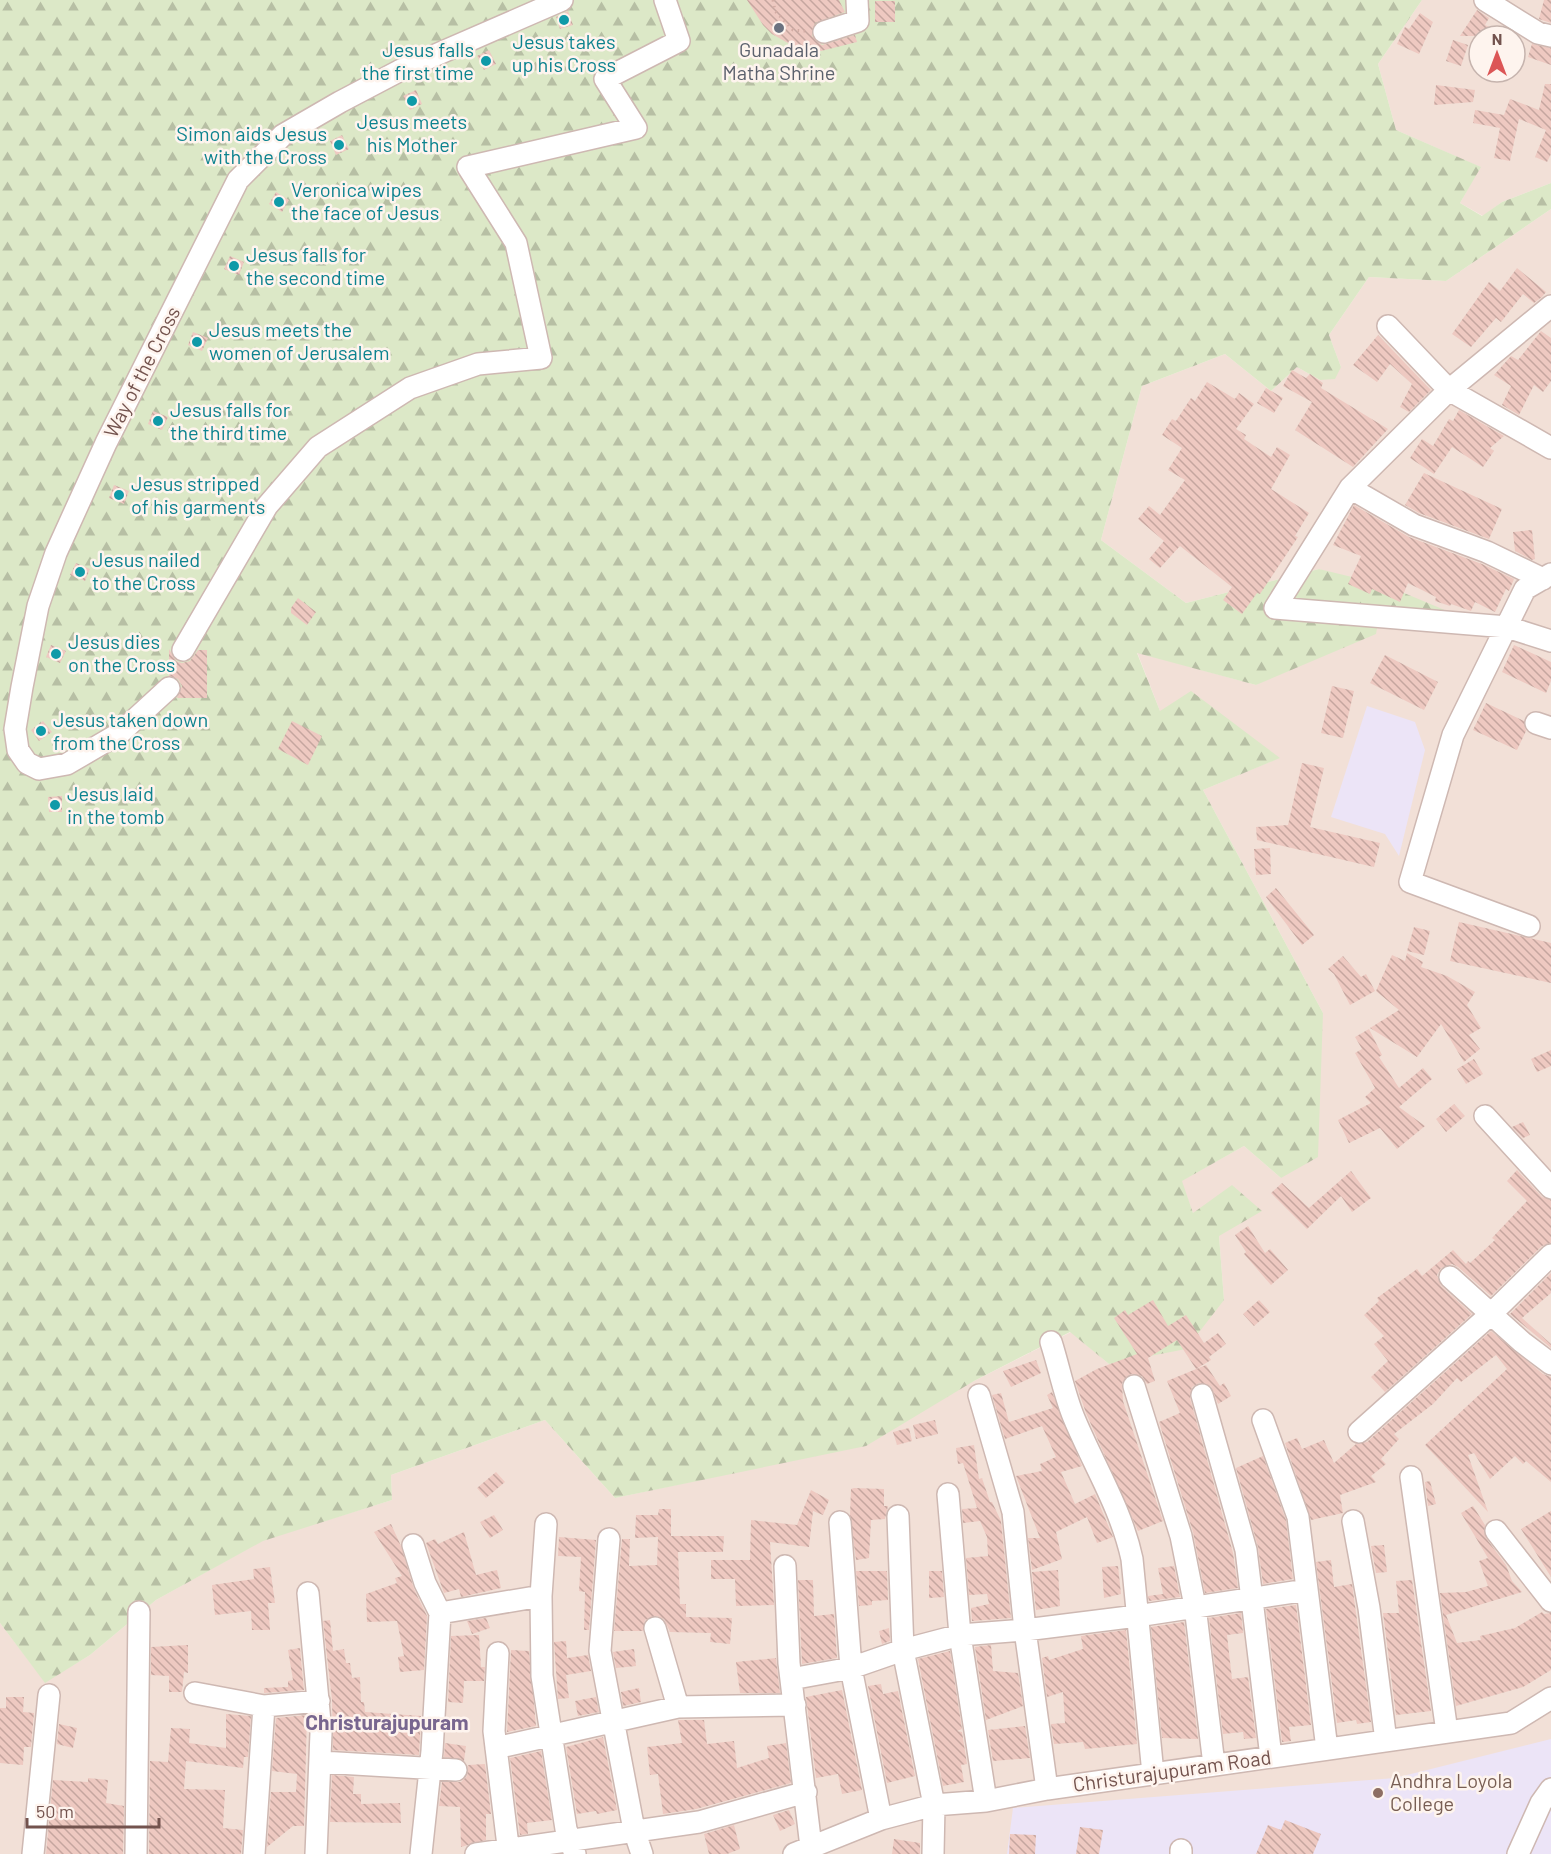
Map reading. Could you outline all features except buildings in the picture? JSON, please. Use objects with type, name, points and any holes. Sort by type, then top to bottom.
[{"type":"street","name":"Way of the Cross","points":[[169,688],[120,733],[67,764],[39,769],[27,763],[18,750],[15,729],[22,687],[38,606],[56,553],[106,443],[238,180],[283,135],[340,102],[399,71],[562,0]]},
{"type":"street","points":[[183,650],[267,506],[318,447],[410,388],[478,364],[541,358],[516,243],[468,167],[636,128],[605,79],[679,41],[665,0]]},
{"type":"street","points":[[824,32],[858,21],[856,0]]},
{"type":"street","points":[[1485,0],[1538,33],[1551,36]]},
{"type":"street","points":[[1551,306],[1449,390],[1350,488],[1275,608],[1507,627],[1551,641]]},
{"type":"street","points":[[1388,326],[1449,390],[1551,448]]},
{"type":"street","points":[[1350,488],[1414,525],[1547,577]]},
{"type":"street","points":[[1529,926],[1410,882],[1453,735],[1525,590],[1547,577]]},
{"type":"street","points":[[1485,1116],[1551,1188]]},
{"type":"street","points":[[1359,1432],[1491,1314],[1551,1255]]},
{"type":"street","points":[[1450,1277],[1551,1364]]},
{"type":"street","points":[[1051,1342],[1074,1417],[1120,1514],[1132,1559],[1153,1774]]},
{"type":"street","points":[[1134,1386],[1182,1536],[1195,1606],[1214,1765]]},
{"type":"street","points":[[979,1395],[1013,1512],[1025,1630],[1047,1789]]},
{"type":"street","points":[[1202,1395],[1246,1550],[1271,1757]]},
{"type":"street","points":[[1263,1420],[1298,1517],[1327,1749]]},
{"type":"street","points":[[1411,1477],[1447,1732]]},
{"type":"street","points":[[948,1494],[960,1635],[986,1801]]},
{"type":"street","points":[[898,1516],[903,1650],[934,1805],[933,1854]]},
{"type":"street","points":[[1353,1521],[1369,1608],[1386,1741]]},
{"type":"street","points":[[840,1522],[851,1668],[881,1819]]},
{"type":"street","points":[[546,1524],[540,1655],[566,1829],[573,1847]]},
{"type":"street","points":[[1496,1531],[1551,1601]]},
{"type":"street","points":[[609,1539],[600,1651],[634,1830],[642,1854]]},
{"type":"street","points":[[413,1545],[425,1583],[440,1613],[432,1751],[428,1768],[421,1854]]},
{"type":"street","points":[[785,1566],[791,1679],[806,1792],[803,1850]]},
{"type":"street","points":[[791,1679],[851,1668],[903,1650],[960,1635],[1025,1630],[1137,1616],[1307,1590]]},
{"type":"street","points":[[308,1593],[319,1701],[321,1762],[316,1854]]},
{"type":"street","points":[[440,1613],[541,1596]]},
{"type":"street","points":[[136,1854],[139,1612]]},
{"type":"street","points":[[655,1628],[678,1707]]},
{"type":"street","points":[[498,1653],[494,1731],[509,1852]]},
{"type":"street","points":[[195,1693],[264,1706],[319,1701]]},
{"type":"street","points":[[33,1854],[49,1695]]},
{"type":"street","name":"Christurajupuram Road","points":[[803,1850],[881,1819],[934,1805],[986,1801],[1047,1789],[1511,1723],[1551,1698]]},
{"type":"street","points":[[496,1748],[614,1724],[678,1707],[795,1705]]},
{"type":"street","points":[[254,1854],[264,1706]]},
{"type":"street","points":[[321,1762],[456,1770]]},
{"type":"street","points":[[1518,1854],[1541,1803],[1551,1789]]},
{"type":"street","points":[[476,1854],[573,1847],[634,1830],[699,1822],[806,1792]]},
{"type":"path","points":[[773,0],[775,11],[793,30],[824,32]]},
{"type":"shaded area","points":[[1422,0],[1551,0],[1551,183],[1502,202],[1483,216],[1460,203],[1480,167],[1396,130],[1378,64]]},
{"type":"shaded area","points":[[1551,209],[1551,1854],[0,1854],[0,1623],[45,1682],[90,1655],[156,1600],[263,1540],[392,1500],[391,1475],[545,1420],[615,1498],[732,1473],[974,1381],[1071,1332],[1109,1364],[1224,1300],[1219,1236],[1193,1213],[1181,1181],[1244,1146],[1281,1178],[1323,1013],[1203,790],[1279,758],[1160,711],[1137,652],[1256,685],[1381,605],[1456,616],[1319,569],[1186,603],[1101,540],[1142,386],[1225,354],[1271,391],[1297,367],[1320,380],[1341,367],[1329,335],[1369,277],[1446,281]]},
{"type":"shaded area","points":[[1367,706],[1415,722],[1425,750],[1399,856],[1385,834],[1331,817]]},
{"type":"shaded area","name":"Andhra Loyola College","points":[[1551,1739],[1551,1854],[1007,1854],[1013,1808],[1395,1778]]},
{"type":"green space","points":[[0,0],[1422,0],[1378,64],[1396,130],[1481,167],[1460,203],[1482,216],[1502,202],[1551,183],[1551,209],[1446,281],[1369,277],[1329,335],[1341,367],[1335,379],[1320,380],[1297,367],[1271,391],[1225,354],[1142,386],[1101,540],[1186,603],[1319,569],[1385,585],[1459,616],[1381,605],[1376,634],[1256,685],[1137,653],[1160,711],[1191,691],[1280,758],[1203,790],[1323,1013],[1318,1157],[1281,1178],[1244,1146],[1182,1181],[1193,1213],[1232,1185],[1262,1211],[1219,1236],[1224,1300],[1186,1349],[1109,1364],[1070,1332],[974,1381],[866,1446],[615,1498],[545,1420],[391,1475],[392,1500],[263,1541],[156,1600],[90,1655],[45,1683],[0,1623]]},
{"type":"place","name":"Jesus takes up his Cross","points":[[564,20]]},
{"type":"place","name":"Gunadala Matha Shrine","points":[[779,28]]},
{"type":"place","name":"Jesus falls the first time","points":[[486,61]]},
{"type":"place","name":"Jesus meets his Mother","points":[[412,101]]},
{"type":"place","name":"Simon aids Jesus with the Cross","points":[[339,145]]},
{"type":"place","name":"Veronica wipes the face of Jesus","points":[[279,202]]},
{"type":"place","name":"Jesus falls for the second time","points":[[234,266]]},
{"type":"place","name":"Jesus meets the women of Jerusalem","points":[[197,342]]},
{"type":"place","name":"Jesus falls for the third time","points":[[158,421]]},
{"type":"place","name":"Jesus stripped of his garments","points":[[119,495]]},
{"type":"place","name":"Jesus nailed to the Cross","points":[[80,572]]},
{"type":"place","name":"Jesus dies on the Cross","points":[[56,654]]},
{"type":"place","name":"Jesus taken down from the Cross","points":[[41,731]]},
{"type":"place","name":"Jesus laid in the tomb","points":[[55,805]]},
{"type":"place","name":"Andhra Loyola College","points":[[1378,1793]]},
{"type":"district","name":"Christurajupuram","points":[[387,1723]]}]
